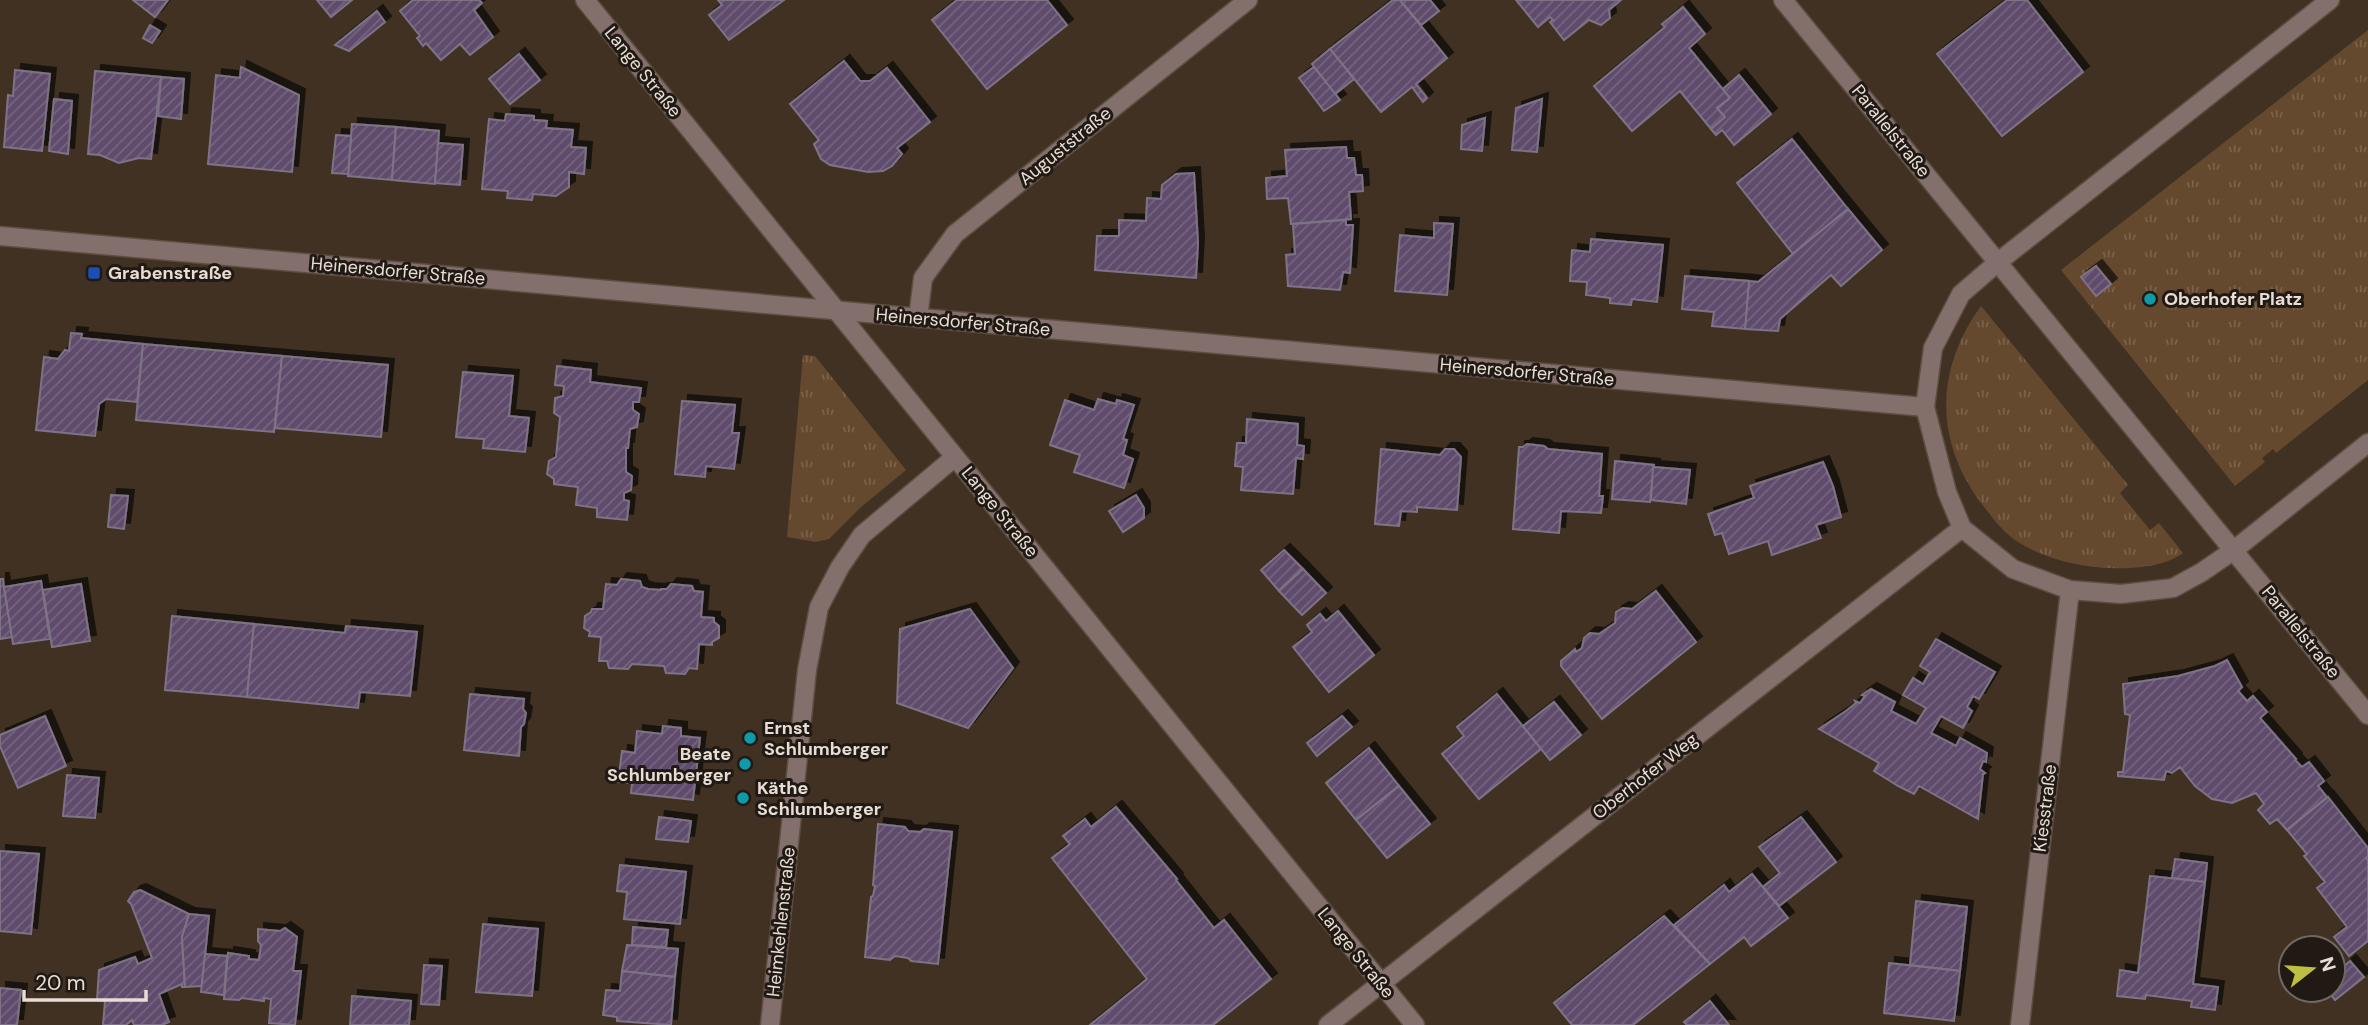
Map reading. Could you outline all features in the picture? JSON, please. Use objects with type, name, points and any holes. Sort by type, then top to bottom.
[{"type":"street","name":"Lange Straße","points":[[585,0],[1415,1025]]},
{"type":"street","name":"Auguststraße","points":[[918,318],[923,278],[954,234],[1248,0]]},
{"type":"street","name":"Parallelstraße","points":[[1783,0],[1998,262]]},
{"type":"street","points":[[2330,0],[1961,294],[1933,348],[1925,407],[1947,492],[1962,528],[2013,569],[2070,590],[2121,594],[2173,587],[2202,572],[2234,550],[2368,443]]},
{"type":"street","name":"Heinersdorfer Straße","points":[[0,236],[1925,407]]},
{"type":"street","points":[[1998,262],[2234,550]]},
{"type":"street","name":"Heimkehlenstraße","points":[[770,1025],[807,670],[819,607],[840,567],[862,535],[955,457]]},
{"type":"street","name":"Oberhofer Weg","points":[[1328,1025],[1962,528]]},
{"type":"street","name":"Parallelstraße","points":[[2234,550],[2368,715]]},
{"type":"street","name":"Kiesstraße","points":[[2020,1025],[2070,590]]},
{"type":"green space","points":[[2368,30],[2368,380],[2276,453],[2273,449],[2262,458],[2265,462],[2235,486],[2061,270]]},
{"type":"green space","points":[[1981,306],[2128,485],[2120,493],[2150,530],[2159,523],[2183,553],[2158,564],[2138,567],[2110,568],[2075,564],[2028,548],[2009,535],[1992,517],[1968,484],[1956,459],[1946,407],[1948,382],[1955,356]]},
{"type":"green space","points":[[803,355],[815,356],[906,470],[861,507],[829,539],[816,542],[787,537]]},
{"type":"building","points":[[133,0],[168,0],[155,17]]},
{"type":"building","points":[[317,0],[352,0],[331,17]]},
{"type":"building","points":[[413,0],[479,0],[482,3],[474,10],[493,37],[470,55],[460,44],[441,60],[426,43],[423,46],[417,38],[420,36],[400,11]]},
{"type":"building","points":[[718,0],[784,0],[729,40],[709,15],[722,5]]},
{"type":"building","points":[[957,0],[1047,0],[1067,25],[987,89],[932,20]]},
{"type":"building","points":[[1393,0],[1400,0],[1447,58],[1416,84],[1427,98],[1423,102],[1412,87],[1381,112],[1330,49]]},
{"type":"building","points":[[1400,0],[1430,0],[1439,11],[1421,25]]},
{"type":"building","points":[[1516,0],[1621,0],[1609,10],[1610,18],[1601,25],[1589,20],[1564,40],[1550,22],[1553,20],[1550,17],[1538,27]]},
{"type":"building","points":[[2007,0],[2027,0],[2083,72],[2002,136],[1937,54]]},
{"type":"building","points":[[1683,7],[1705,34],[1689,48],[1730,98],[1717,108],[1725,117],[1711,129],[1680,91],[1632,131],[1594,86],[1665,27],[1662,24]]},
{"type":"building","points":[[377,11],[385,22],[349,51],[335,45]]},
{"type":"building","points":[[150,25],[160,31],[152,43],[143,38]]},
{"type":"building","points":[[1330,49],[1354,79],[1335,94],[1312,64]]},
{"type":"building","points":[[519,54],[540,80],[510,104],[489,79]]},
{"type":"building","points":[[844,61],[860,81],[870,81],[887,68],[930,122],[897,148],[902,154],[892,166],[883,171],[868,172],[830,165],[821,159],[814,144],[819,140],[790,104]]},
{"type":"building","points":[[241,67],[299,95],[292,172],[208,164],[216,75],[240,78]]},
{"type":"building","points":[[1314,67],[1340,100],[1324,111],[1299,78]]},
{"type":"building","points":[[15,70],[50,74],[42,151],[4,147],[8,95],[13,96]]},
{"type":"building","points":[[95,71],[161,77],[151,159],[139,158],[119,163],[100,155],[88,154]]},
{"type":"building","points":[[1739,75],[1771,114],[1734,145],[1722,130],[1716,135],[1711,129],[1725,117],[1717,108],[1730,98],[1723,89]]},
{"type":"building","points":[[161,77],[184,79],[181,119],[158,116]]},
{"type":"building","points":[[54,99],[72,101],[68,154],[49,151]]},
{"type":"building","points":[[1542,99],[1537,152],[1512,150],[1516,108]]},
{"type":"building","points":[[506,114],[534,116],[534,120],[547,121],[546,128],[573,130],[571,147],[586,148],[584,174],[569,172],[569,187],[556,196],[533,194],[532,200],[507,198],[508,191],[482,189],[489,119],[505,121]]},
{"type":"building","points":[[1485,118],[1482,151],[1461,149],[1462,125]]},
{"type":"building","points":[[352,124],[396,127],[392,180],[348,176]]},
{"type":"building","points":[[396,127],[439,131],[435,184],[392,180]]},
{"type":"building","points":[[336,135],[351,136],[348,174],[332,173]]},
{"type":"building","points":[[1792,139],[1848,209],[1793,254],[1737,183]]},
{"type":"building","points":[[438,143],[463,145],[460,185],[435,183]]},
{"type":"building","points":[[1346,147],[1347,158],[1354,158],[1356,175],[1362,175],[1363,191],[1349,192],[1351,219],[1291,224],[1288,198],[1267,199],[1266,178],[1287,176],[1285,150]]},
{"type":"building","points":[[1194,173],[1198,243],[1196,278],[1095,270],[1097,236],[1119,236],[1119,220],[1146,221],[1147,198],[1161,199],[1162,185],[1176,174]]},
{"type":"building","points":[[1848,209],[1882,250],[1841,286],[1831,275],[1780,319],[1778,331],[1745,329],[1749,281],[1758,282]]},
{"type":"building","points":[[1346,220],[1346,225],[1353,225],[1350,273],[1343,272],[1340,290],[1288,286],[1286,255],[1295,254],[1293,224]]},
{"type":"building","points":[[1434,223],[1453,224],[1447,295],[1395,291],[1400,235],[1434,238]]},
{"type":"building","points":[[1591,239],[1663,245],[1657,302],[1632,299],[1631,305],[1610,303],[1610,298],[1586,295],[1587,282],[1570,281],[1572,250],[1590,252]]},
{"type":"building","points":[[2096,266],[2111,284],[2096,296],[2081,277]]},
{"type":"building","points":[[1685,276],[1749,281],[1745,329],[1712,326],[1714,312],[1682,309]]},
{"type":"building","points":[[71,333],[82,334],[81,338],[143,344],[137,402],[106,399],[99,404],[95,436],[36,430],[44,357],[58,359],[65,350],[69,351]]},
{"type":"building","points":[[143,344],[282,356],[274,432],[136,420]]},
{"type":"building","points":[[282,356],[388,365],[381,437],[275,428]]},
{"type":"building","points":[[557,366],[591,370],[590,382],[641,388],[639,402],[633,402],[633,410],[639,414],[637,427],[630,429],[626,448],[626,472],[632,476],[631,490],[624,493],[624,500],[629,501],[627,520],[597,517],[597,508],[576,505],[578,487],[554,484],[554,479],[547,474],[549,461],[556,457],[560,417],[554,413],[555,398],[563,396],[564,386],[555,385]]},
{"type":"building","points":[[463,372],[513,376],[509,416],[529,418],[525,452],[483,448],[484,439],[456,437]]},
{"type":"building","points":[[1098,399],[1116,404],[1117,400],[1134,405],[1123,439],[1127,440],[1123,455],[1133,459],[1124,488],[1074,472],[1080,455],[1050,445],[1065,400],[1094,410]]},
{"type":"building","points":[[682,401],[735,405],[732,433],[739,433],[734,469],[706,466],[705,477],[675,474]]},
{"type":"building","points":[[1247,419],[1298,424],[1297,445],[1304,446],[1303,459],[1296,458],[1293,494],[1241,490],[1243,467],[1235,466],[1237,443],[1246,443]]},
{"type":"building","points":[[1527,444],[1548,449],[1602,454],[1599,496],[1603,496],[1601,513],[1561,511],[1559,533],[1513,529],[1519,447]]},
{"type":"building","points":[[1381,449],[1440,455],[1445,449],[1454,449],[1461,457],[1457,510],[1417,507],[1417,512],[1401,511],[1399,526],[1375,524]]},
{"type":"building","points":[[1615,461],[1654,465],[1650,502],[1612,499]]},
{"type":"building","points":[[1823,462],[1841,517],[1816,525],[1821,538],[1772,555],[1768,541],[1729,554],[1722,533],[1715,535],[1708,514],[1754,498],[1750,486]]},
{"type":"building","points":[[1653,467],[1690,470],[1686,504],[1651,500]]},
{"type":"building","points":[[111,495],[128,496],[124,529],[108,527]]},
{"type":"building","points":[[1136,495],[1144,508],[1144,518],[1123,532],[1109,511]]},
{"type":"building","points":[[1284,550],[1303,569],[1279,591],[1261,570]]},
{"type":"building","points":[[1303,569],[1326,593],[1302,615],[1279,591]]},
{"type":"building","points":[[0,579],[3,579],[12,637],[0,639]]},
{"type":"building","points":[[621,579],[640,581],[642,587],[648,589],[667,589],[671,584],[692,586],[694,591],[703,592],[701,617],[714,618],[714,622],[719,626],[719,638],[712,642],[712,645],[699,644],[697,669],[689,668],[685,674],[666,673],[664,666],[632,664],[628,669],[609,668],[607,661],[599,661],[601,637],[589,636],[590,632],[584,628],[585,616],[592,609],[603,609],[606,584],[617,585]]},
{"type":"building","points":[[41,581],[50,639],[13,644],[4,587]]},
{"type":"building","points":[[81,584],[90,641],[52,647],[43,590]]},
{"type":"building","points":[[1656,591],[1696,642],[1602,719],[1561,666],[1561,661],[1575,649],[1576,652],[1582,648],[1584,638],[1590,633],[1599,634],[1615,623],[1616,612],[1623,608],[1632,609]]},
{"type":"building","points":[[970,609],[1013,668],[968,728],[897,703],[900,629]]},
{"type":"building","points":[[1338,611],[1374,655],[1329,692],[1293,647],[1312,632],[1307,625],[1320,614],[1326,621]]},
{"type":"building","points":[[172,616],[254,624],[247,697],[165,690]]},
{"type":"building","points":[[254,624],[345,633],[346,626],[417,632],[410,696],[360,692],[358,708],[247,697]]},
{"type":"building","points":[[1936,639],[1995,672],[1979,699],[1973,696],[1967,707],[1972,711],[1963,728],[1941,716],[1931,733],[1956,746],[1960,738],[1987,753],[1986,762],[1983,761],[1980,769],[1985,773],[1978,819],[1919,786],[1914,794],[1898,786],[1874,771],[1879,763],[1819,729],[1846,711],[1855,701],[1860,703],[1865,696],[1862,695],[1871,689],[1895,702],[1891,711],[1916,724],[1926,708],[1903,695],[1913,678],[1923,684],[1930,672],[1920,666]]},
{"type":"building","points":[[2227,660],[2242,687],[2238,691],[2247,701],[2253,696],[2267,712],[2260,718],[2295,760],[2302,767],[2309,762],[2324,781],[2318,786],[2327,797],[2287,830],[2277,819],[2270,824],[2258,810],[2264,804],[2256,793],[2232,803],[2212,799],[2195,786],[2180,767],[2172,773],[2166,771],[2164,780],[2118,776],[2118,772],[2123,772],[2130,715],[2125,714],[2123,684],[2178,676]]},
{"type":"building","points":[[470,694],[524,699],[523,709],[526,713],[521,727],[519,756],[464,750]]},
{"type":"building","points":[[1497,694],[1541,749],[1479,799],[1442,754],[1464,736],[1457,727]]},
{"type":"building","points":[[1554,702],[1581,735],[1550,760],[1523,726]]},
{"type":"building","points":[[45,716],[66,766],[18,788],[0,746],[0,735]]},
{"type":"building","points":[[1342,716],[1352,727],[1317,756],[1307,743]]},
{"type":"building","points":[[663,726],[681,728],[681,736],[700,738],[693,800],[631,793],[632,783],[618,782],[622,751],[635,753],[637,731],[662,734]]},
{"type":"building","points":[[1369,748],[1399,786],[1356,820],[1326,783]]},
{"type":"building","points":[[67,775],[99,778],[95,818],[63,816]]},
{"type":"building","points":[[1399,786],[1430,824],[1387,858],[1356,820]]},
{"type":"building","points":[[2328,797],[2368,848],[2368,941],[2349,956],[2347,934],[2338,934],[2347,927],[2317,888],[2325,882],[2287,830]]},
{"type":"building","points":[[1116,807],[1214,928],[1224,920],[1271,979],[1213,1025],[1090,1025],[1147,979],[1052,858],[1070,844],[1063,836],[1085,819],[1091,827]]},
{"type":"building","points":[[659,817],[691,821],[688,842],[656,839]]},
{"type":"building","points":[[1801,817],[1836,862],[1779,906],[1763,887],[1780,873],[1759,847]]},
{"type":"building","points":[[878,824],[905,827],[908,831],[920,832],[924,829],[952,832],[938,964],[895,956],[890,960],[865,957],[871,897],[875,886]]},
{"type":"building","points":[[0,851],[39,854],[31,934],[0,931]]},
{"type":"building","points":[[2175,859],[2207,863],[2205,882],[2172,878]]},
{"type":"building","points":[[620,865],[686,872],[680,924],[624,919],[627,892],[617,891]]},
{"type":"building","points":[[1752,874],[1788,918],[1751,946],[1744,937],[1710,964],[1674,925],[1724,885],[1729,892]]},
{"type":"building","points":[[2150,876],[2205,882],[2193,984],[2218,987],[2215,1010],[2191,1007],[2192,1001],[2146,995],[2145,999],[2117,996],[2120,970],[2138,973]]},
{"type":"building","points":[[140,890],[189,914],[182,937],[185,987],[182,987],[182,984],[159,994],[169,1022],[162,1025],[134,1025],[132,1020],[126,1025],[103,1025],[105,1001],[97,1000],[99,970],[135,957],[138,964],[152,958],[128,901],[134,892]]},
{"type":"building","points":[[1916,901],[1967,907],[1960,971],[1910,965]]},
{"type":"building","points":[[189,914],[209,916],[202,986],[185,987],[182,937]]},
{"type":"building","points":[[1664,916],[1710,964],[1633,1025],[1572,1025],[1554,1003]]},
{"type":"building","points":[[483,924],[538,929],[532,996],[476,992]]},
{"type":"building","points":[[633,927],[668,930],[666,947],[632,945]]},
{"type":"building","points":[[285,928],[297,937],[293,971],[301,971],[295,1025],[269,1023],[271,999],[224,999],[228,953],[259,960],[261,945],[258,941],[258,929],[280,931]]},
{"type":"building","points":[[627,945],[678,949],[675,977],[622,971]]},
{"type":"building","points":[[205,954],[227,956],[224,995],[201,992]]},
{"type":"building","points":[[2350,961],[2364,977],[2347,990],[2347,964]]},
{"type":"building","points":[[1889,963],[1960,971],[1954,1021],[1884,1013]]},
{"type":"building","points":[[424,965],[442,966],[439,1005],[421,1004]]},
{"type":"building","points":[[622,971],[675,977],[671,1025],[617,1021],[617,1017],[603,1015],[606,990],[620,991]]},
{"type":"building","points":[[0,988],[21,990],[17,1025],[0,1025]]},
{"type":"building","points":[[352,996],[411,1001],[409,1025],[350,1025]]},
{"type":"building","points":[[1710,1001],[1729,1025],[1687,1025],[1684,1022]]},
{"type":"place","name":"Grabenstraße","points":[[94,273]]},
{"type":"place","name":"Oberhofer Platz","points":[[2150,299]]},
{"type":"place","name":"Ernst Schlumberger","points":[[750,738]]},
{"type":"place","name":"Beate Schlumberger","points":[[745,764]]},
{"type":"place","name":"Käthe Schlumberger","points":[[743,798]]}]
